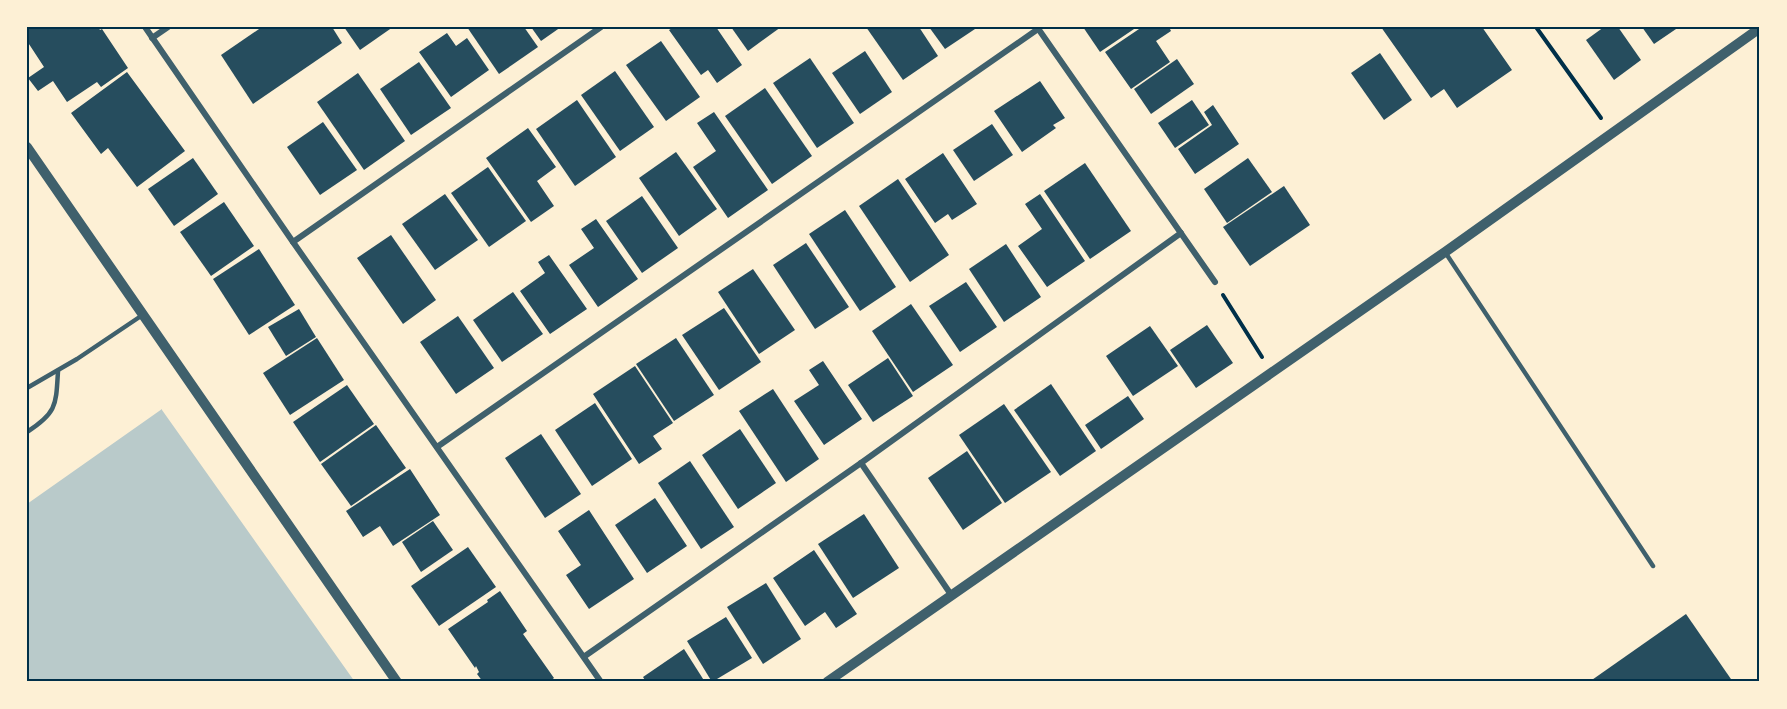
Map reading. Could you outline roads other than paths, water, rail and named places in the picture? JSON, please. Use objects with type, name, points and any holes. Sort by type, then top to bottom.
[{"type":"street","points":[[145,27],[602,682]]},
{"type":"street","points":[[152,38],[168,27]]},
{"type":"street","points":[[293,242],[601,27]]},
{"type":"street","points":[[437,447],[1037,28],[1215,282]]},
{"type":"street","points":[[828,682],[1445,252],[1760,28]]},
{"type":"street","points":[[27,147],[398,682]]},
{"type":"street","points":[[585,656],[861,463],[1181,234]]},
{"type":"street","points":[[861,463],[952,596]]},
{"type":"lane","points":[[1445,252],[1653,566]]},
{"type":"lane","points":[[27,388],[58,371],[144,314]]},
{"type":"lane","points":[[27,432],[42,423],[53,411],[58,371]]}]
